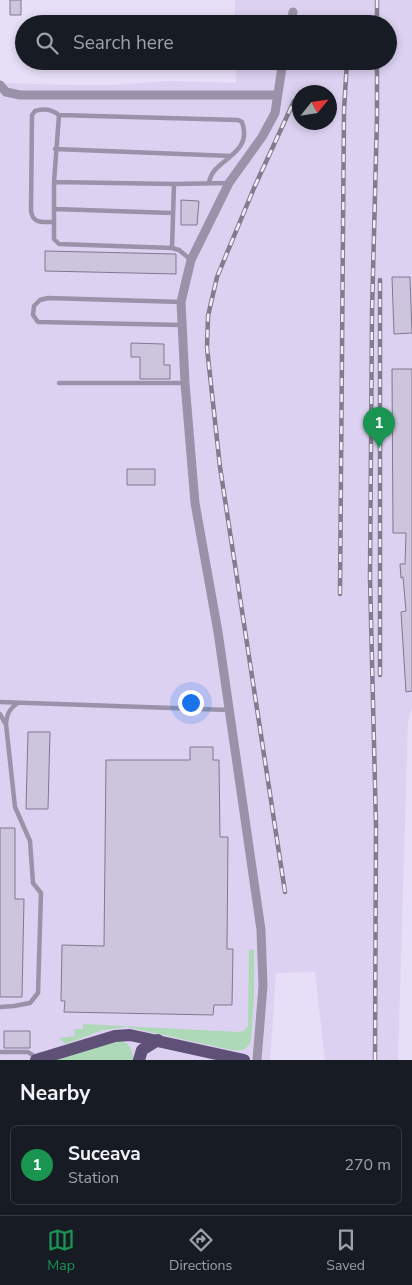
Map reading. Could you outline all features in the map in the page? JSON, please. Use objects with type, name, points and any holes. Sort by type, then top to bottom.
[{"type":"main road","points":[[37,1060],[130,1034],[244,1060]]},
{"type":"main road","points":[[139,1060],[142,1050],[158,1040]]},
{"type":"street","points":[[257,1060],[263,986],[262,943],[218,632],[196,503],[185,383],[181,302],[191,260],[229,183],[262,137],[275,113],[281,70]]},
{"type":"street","points":[[0,85],[6,92],[20,95],[277,94]]},
{"type":"lane","points":[[53,222],[37,222],[32,218],[32,115],[35,111],[41,109],[48,109],[59,115],[238,120],[242,122],[245,131],[243,142],[232,156],[213,172],[209,183]]},
{"type":"lane","points":[[59,115],[55,149],[54,239],[59,244],[172,248],[178,250],[191,260]]},
{"type":"lane","points":[[55,149],[232,156]]},
{"type":"lane","points":[[54,182],[229,183]]},
{"type":"lane","points":[[172,248],[174,184]]},
{"type":"lane","points":[[54,209],[172,213]]},
{"type":"lane","points":[[181,302],[48,298],[40,300],[34,306],[33,315],[38,322],[182,325]]},
{"type":"lane","points":[[59,383],[185,383]]},
{"type":"lane","points":[[0,702],[229,710]]},
{"type":"lane","points":[[0,1007],[30,1003],[38,993],[41,896],[40,890],[33,883],[29,837],[15,807],[6,724],[8,713],[12,706],[18,703]]},
{"type":"lane","points":[[0,714],[6,724]]},
{"type":"lane","points":[[0,1052],[28,1052],[37,1060]]},
{"type":"shaded area","points":[[235,0],[412,0],[412,708],[408,721],[398,1060],[325,1060],[315,972],[276,973],[270,1060],[0,1060],[0,80],[6,83],[69,85],[112,85],[170,81],[236,83],[236,70],[397,70],[397,15],[235,15]]},
{"type":"green space","points":[[249,949],[254,950],[254,999],[251,1040],[244,1049],[232,1050],[127,1027],[103,1030],[65,1044],[59,1038],[75,1036],[74,1029],[83,1029],[83,1024],[240,1032],[245,1030],[248,1026]]},
{"type":"green space","points":[[116,1040],[127,1043],[132,1052],[133,1060],[47,1060]]},
{"type":"building","points":[[10,0],[21,0],[21,15],[10,15]]},
{"type":"building","points":[[181,200],[199,201],[197,225],[181,225]]},
{"type":"building","points":[[45,251],[176,254],[176,274],[45,271]]},
{"type":"building","points":[[392,277],[410,277],[412,333],[394,334]]},
{"type":"building","points":[[131,343],[164,344],[164,365],[170,365],[170,379],[140,379],[140,357],[131,357]]},
{"type":"building","points":[[392,369],[412,369],[412,691],[406,692],[401,612],[406,611],[400,564],[405,564],[406,533],[393,533]]},
{"type":"building","points":[[127,469],[155,469],[155,485],[127,485]]},
{"type":"building","points":[[28,732],[50,732],[48,809],[26,809]]},
{"type":"building","points":[[190,747],[213,747],[213,760],[219,760],[220,837],[228,837],[227,949],[233,949],[232,1005],[214,1005],[213,1015],[64,1012],[65,1001],[61,1001],[62,945],[104,946],[106,760],[190,760]]},
{"type":"building","points":[[0,828],[15,828],[15,899],[24,899],[22,997],[0,997]]},
{"type":"building","points":[[4,1031],[30,1031],[30,1048],[4,1048]]},
{"type":"railway","points":[[377,0],[377,15]]},
{"type":"railway","points":[[340,594],[344,110],[346,70]]},
{"type":"railway","points":[[375,1060],[376,826],[370,578],[372,312],[377,70]]},
{"type":"railway","points":[[285,892],[220,467],[207,348],[208,316],[217,277],[254,188],[292,105]]},
{"type":"railway","points":[[380,280],[380,675]]},
{"type":"place","name":"Suceava","points":[[379,448]]}]
